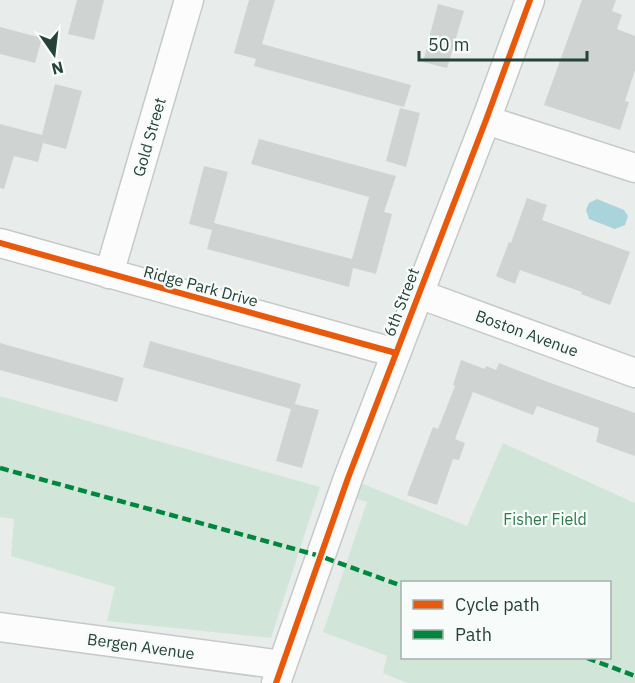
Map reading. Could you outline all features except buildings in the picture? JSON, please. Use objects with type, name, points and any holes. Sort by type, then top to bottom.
[{"type":"street","name":"Gold Street","points":[[109,274],[189,0]]},
{"type":"street","name":"6th Street","points":[[279,674],[348,478],[530,0]]},
{"type":"street","points":[[486,120],[635,168]]},
{"type":"street","name":"Ridge Park Drive","points":[[0,243],[396,353]]},
{"type":"street","name":"Boston Avenue","points":[[419,294],[635,373]]},
{"type":"street","name":"Bergen Avenue","points":[[0,627],[279,674]]},
{"type":"green space","points":[[0,396],[320,487],[271,638],[107,621],[115,587],[11,556],[14,519],[0,517]]},
{"type":"green space","name":"Fisher Field","points":[[503,443],[635,503],[635,683],[407,683],[383,673],[387,656],[323,632],[367,502],[343,494],[348,478],[467,526]]},
{"type":"water","points":[[597,199],[624,210],[628,216],[625,225],[615,229],[589,219],[586,210],[589,203]]},
{"type":"marked path","points":[[0,468],[320,556],[401,586]]},
{"type":"marked path","points":[[590,659],[635,676]]},
{"type":"cycle path","points":[[276,683],[348,478],[530,0]]},
{"type":"cycle path","points":[[0,243],[396,353]]}]
